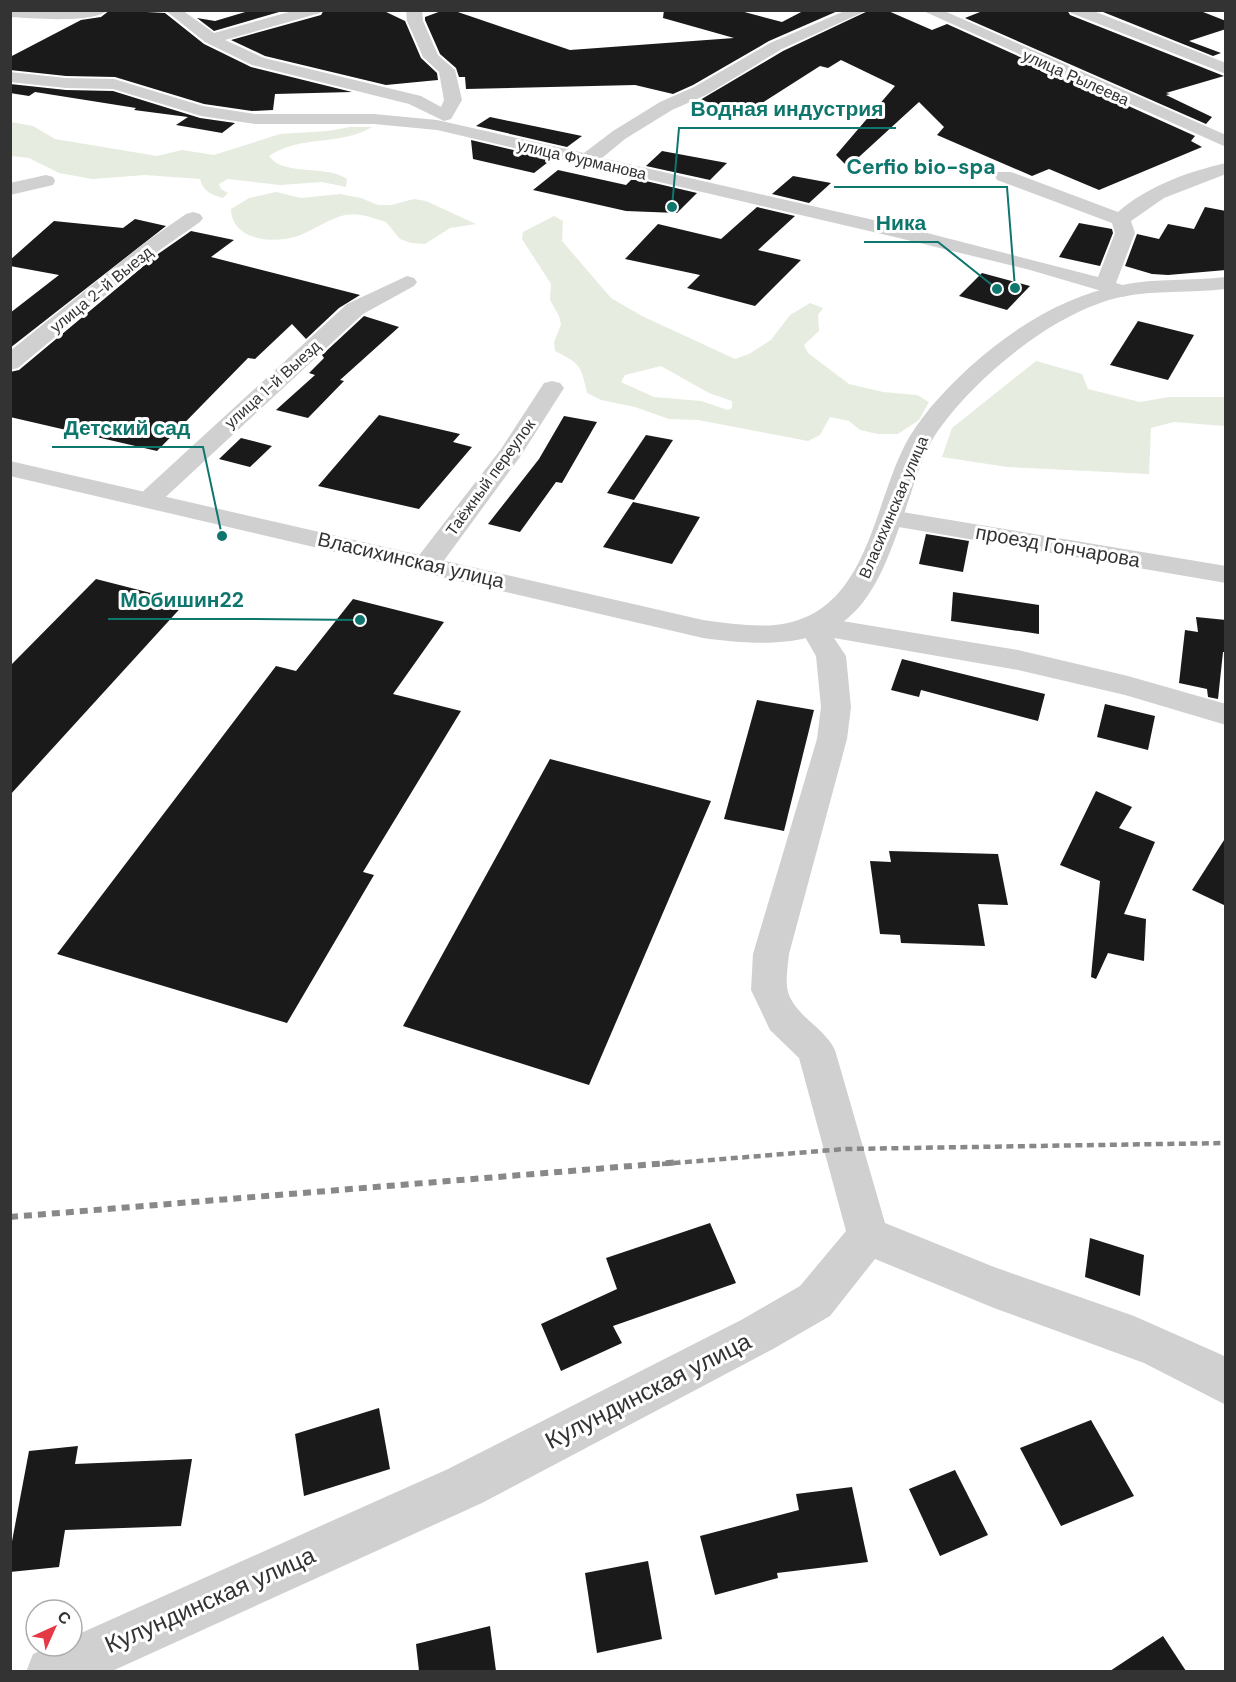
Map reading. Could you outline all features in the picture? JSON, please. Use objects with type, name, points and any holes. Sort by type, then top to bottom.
[{"type":"street","points":[[10,12],[69,16],[101,10]]},
{"type":"street","points":[[172,10],[211,39],[258,62],[415,100],[441,120],[453,100],[447,70],[431,57],[415,21],[414,10]]},
{"type":"street","points":[[211,39],[315,10]]},
{"type":"street","points":[[587,160],[634,124],[666,106],[700,91],[776,46],[861,10]]},
{"type":"street","points":[[933,13],[959,10]]},
{"type":"street","points":[[1076,10],[1226,69]]},
{"type":"street","name":"улица Рылеева","points":[[933,13],[1226,142]]},
{"type":"street","name":"улица Фурманова","points":[[10,77],[66,83],[114,84],[201,111],[255,119],[441,120],[587,160],[900,232],[1113,288],[1223,286]]},
{"type":"street","points":[[1121,220],[1137,204],[1160,192],[1183,181],[1226,168]]},
{"type":"street","points":[[1004,176],[1121,220]]},
{"type":"street","points":[[10,189],[46,181]]},
{"type":"street","name":"улица 2-й Выезд","points":[[10,363],[150,248],[193,218]]},
{"type":"street","points":[[1113,288],[1125,233],[1121,220]]},
{"type":"street","name":"улица 1-й Выезд","points":[[148,500],[355,309],[407,282]]},
{"type":"street","name":"Власихинская улица","points":[[10,468],[703,629],[744,634],[774,634],[812,625],[838,612],[853,596],[867,572],[890,518],[915,450],[930,424],[954,396],[1031,333],[1061,314],[1113,288]]},
{"type":"street","name":"Таёжный переулок","points":[[427,564],[511,452],[552,388]]},
{"type":"street","name":"проезд Гончарова","points":[[890,518],[1226,575]]},
{"type":"street","points":[[812,625],[831,656],[836,707],[832,739],[771,954],[769,990],[783,1019],[816,1050],[868,1236],[999,1290],[1158,1347],[1196,1363],[1226,1383]]},
{"type":"street","name":"Власихинская улица","points":[[812,625],[1018,660],[1128,686],[1226,715]]},
{"type":"street","name":"Кулундинская улица","points":[[51,1671],[465,1486],[758,1334],[815,1301],[868,1236]]},
{"type":"shaded area","points":[[11,122],[33,126],[55,139],[157,156],[182,150],[214,155],[280,134],[372,127],[347,137],[293,145],[269,156],[276,162],[294,169],[338,175],[347,179],[346,187],[322,182],[280,185],[228,179],[219,184],[221,189],[228,193],[223,198],[208,192],[200,179],[145,175],[92,179],[59,173],[29,158],[11,156]]},
{"type":"shaded area","points":[[276,192],[301,198],[340,194],[361,198],[378,205],[391,205],[414,199],[426,201],[476,224],[450,228],[425,244],[400,239],[386,222],[355,214],[339,217],[304,234],[278,240],[256,238],[239,228],[233,220],[231,209],[249,198]]},
{"type":"shaded area","points":[[554,216],[563,221],[562,241],[611,298],[642,316],[735,359],[749,354],[771,340],[790,315],[810,303],[823,308],[818,315],[819,331],[804,345],[808,353],[849,384],[883,392],[917,395],[929,402],[919,420],[898,434],[878,434],[860,430],[849,421],[830,417],[820,435],[808,441],[698,420],[669,419],[635,407],[601,400],[587,393],[581,371],[575,363],[555,351],[554,342],[561,325],[550,300],[551,284],[522,239],[523,232]],"holes":[[[661,366],[709,393],[732,401],[732,408],[728,410],[701,401],[654,397],[621,382],[625,375]]]},
{"type":"shaded area","points":[[1036,361],[1082,374],[1088,389],[1140,402],[1169,397],[1225,397],[1225,426],[1174,422],[1151,428],[1149,474],[1007,467],[942,457],[952,428]]},
{"type":"building","points":[[110,10],[165,13],[204,44],[251,67],[352,92],[275,94],[273,110],[252,111],[204,104],[115,77],[66,76],[10,70],[10,57],[81,20],[101,17]]},
{"type":"building","points":[[252,10],[286,10],[214,31],[197,18],[215,21]]},
{"type":"building","points":[[324,10],[382,10],[405,21],[421,58],[437,73],[438,80],[386,85],[265,56],[231,40],[321,15]]},
{"type":"building","points":[[444,10],[452,10],[570,50],[734,38],[663,18],[664,10],[737,10],[782,22],[805,10],[840,10],[769,41],[673,94],[635,85],[466,89],[465,77],[459,77],[456,68],[440,54],[425,20],[425,17]]},
{"type":"building","points":[[870,10],[886,10],[932,30],[947,24],[1195,136],[1191,141],[1202,147],[1099,190],[1049,169],[1032,176],[937,135],[944,127],[919,102],[848,167],[836,155],[895,86],[841,60],[828,68],[820,66],[748,112],[700,100],[783,51]]},
{"type":"building","points":[[985,10],[1067,10],[1070,15],[1224,76],[1166,93],[1212,117],[1206,124],[965,18]]},
{"type":"building","points":[[1098,10],[1198,10],[1226,21],[1226,29],[1189,41],[1221,53],[1213,56]]},
{"type":"building","points":[[10,84],[66,90],[113,91],[200,118],[235,123],[222,133],[176,125],[188,117],[35,92],[29,96],[10,93]]},
{"type":"building","points":[[490,117],[582,136],[567,147],[476,126]]},
{"type":"building","points":[[471,140],[552,159],[534,173],[473,159]]},
{"type":"building","points":[[662,151],[727,163],[710,180],[646,166]]},
{"type":"building","points":[[558,170],[626,185],[633,178],[697,193],[677,213],[626,211],[533,190]]},
{"type":"building","points":[[793,176],[831,183],[809,203],[772,194]]},
{"type":"building","points":[[757,207],[795,216],[758,250],[801,260],[755,306],[687,288],[700,275],[625,259],[658,224],[721,239]]},
{"type":"building","points":[[1205,207],[1226,211],[1226,270],[1168,275],[1152,274],[1125,266],[1137,234],[1159,239],[1168,224],[1194,229]]},
{"type":"building","points":[[135,219],[166,226],[10,348],[10,313],[59,275],[10,266],[10,260],[54,221],[123,228]]},
{"type":"building","points":[[1079,223],[1112,229],[1113,233],[1100,266],[1059,257]]},
{"type":"building","points":[[191,231],[234,240],[211,257],[360,295],[339,308],[306,339],[292,324],[255,359],[248,358],[157,451],[10,417],[10,372],[19,370],[158,254]]},
{"type":"building","points":[[982,273],[1030,286],[1007,310],[959,296]]},
{"type":"building","points":[[364,316],[399,327],[340,380],[344,381],[308,418],[276,410],[315,375],[309,373],[324,358],[322,355]]},
{"type":"building","points":[[1138,321],[1194,335],[1168,380],[1110,365]]},
{"type":"building","points":[[379,415],[460,434],[453,442],[472,447],[419,509],[318,486]]},
{"type":"building","points":[[564,416],[597,422],[562,483],[556,482],[520,532],[488,524],[539,459]]},
{"type":"building","points":[[646,435],[673,440],[634,500],[607,493]]},
{"type":"building","points":[[241,438],[272,446],[250,467],[219,459]]},
{"type":"building","points":[[633,502],[700,517],[672,564],[603,547]]},
{"type":"building","points":[[926,534],[969,541],[963,572],[919,564]]},
{"type":"building","points":[[96,579],[186,602],[10,795],[10,666]]},
{"type":"building","points":[[953,592],[1039,605],[1039,634],[951,621]]},
{"type":"building","points":[[353,599],[444,622],[393,694],[461,711],[363,872],[374,875],[287,1023],[57,954],[276,666],[296,671]]},
{"type":"building","points":[[1196,617],[1226,620],[1226,652],[1223,652],[1218,699],[1208,697],[1207,689],[1179,683],[1185,630],[1198,632]]},
{"type":"building","points":[[902,659],[1045,694],[1038,721],[921,690],[919,697],[891,690]]},
{"type":"building","points":[[757,700],[814,710],[784,831],[724,819]]},
{"type":"building","points":[[1105,704],[1155,716],[1148,750],[1097,737]]},
{"type":"building","points":[[550,759],[711,801],[589,1085],[403,1026]]},
{"type":"building","points":[[1096,791],[1132,807],[1119,828],[1155,842],[1124,914],[1146,919],[1144,961],[1108,953],[1096,979],[1091,977],[1100,881],[1060,865]]},
{"type":"building","points":[[1226,837],[1226,906],[1192,890]]},
{"type":"building","points":[[889,851],[998,854],[1008,905],[978,904],[985,946],[901,943],[900,935],[880,934],[870,861],[891,862]]},
{"type":"building","points":[[710,1223],[736,1283],[613,1326],[622,1343],[561,1371],[541,1324],[617,1289],[606,1258]]},
{"type":"building","points":[[1090,1238],[1144,1255],[1140,1296],[1085,1277]]},
{"type":"building","points":[[379,1408],[390,1469],[304,1496],[295,1434]]},
{"type":"building","points":[[1091,1420],[1134,1496],[1061,1526],[1020,1448]]},
{"type":"building","points":[[78,1446],[75,1464],[192,1459],[181,1526],[65,1530],[59,1567],[10,1572],[10,1552],[29,1451]]},
{"type":"building","points":[[955,1470],[988,1535],[940,1556],[909,1489]]},
{"type":"building","points":[[852,1487],[868,1562],[777,1573],[778,1578],[715,1595],[700,1536],[799,1510],[796,1494]]},
{"type":"building","points":[[648,1561],[662,1639],[597,1653],[585,1573]]},
{"type":"building","points":[[490,1626],[496,1671],[419,1671],[416,1644]]},
{"type":"building","points":[[1163,1636],[1186,1671],[1110,1671]]},
{"type":"railway","points":[[662,1164],[845,1149],[1226,1143]]},
{"type":"railway","points":[[10,1217],[680,1162]]},
{"type":"place","name":"Водная индустрия","points":[[672,207]]},
{"type":"place","name":"Cerfio bio-spa","points":[[1015,288]]},
{"type":"place","name":"Ника","points":[[997,289]]},
{"type":"place","name":"Детский сад","points":[[222,536]]},
{"type":"place","name":"Мобишин22","points":[[360,620]]}]
